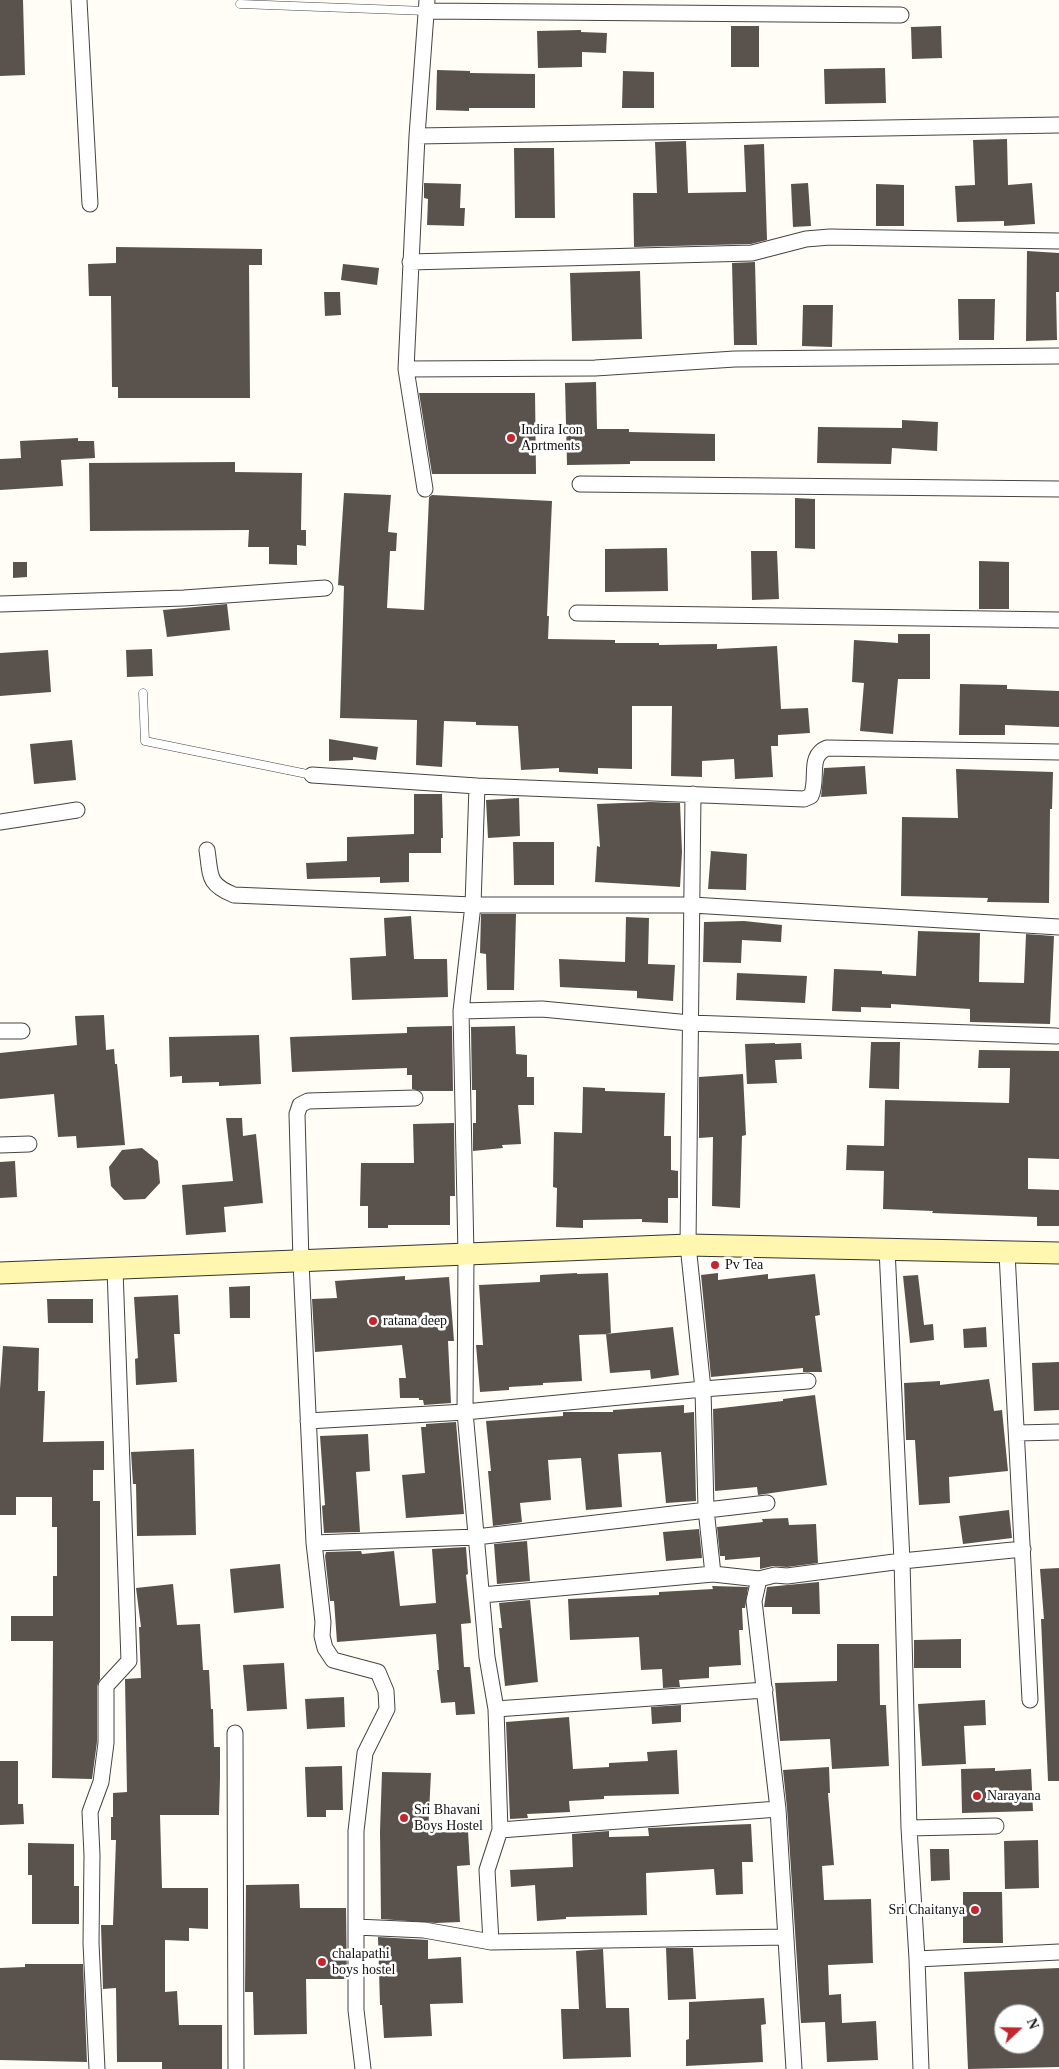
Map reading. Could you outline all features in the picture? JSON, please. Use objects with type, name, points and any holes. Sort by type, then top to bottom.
[{"type":"main road","points":[[0,1273],[688,1245],[1059,1254]]},
{"type":"street","points":[[80,0],[90,204]]},
{"type":"street","points":[[425,489],[406,369],[417,136],[427,6],[902,14]]},
{"type":"street","points":[[417,136],[1059,125]]},
{"type":"street","points":[[410,262],[752,253],[806,239],[830,236],[1059,241]]},
{"type":"street","points":[[406,369],[595,368],[735,359],[1059,356]]},
{"type":"street","points":[[580,484],[1059,489]]},
{"type":"street","points":[[0,604],[184,598],[325,588]]},
{"type":"street","points":[[577,613],[1059,620]]},
{"type":"street","points":[[312,775],[477,786],[808,798],[814,789],[816,757],[820,751],[827,748],[1059,752]]},
{"type":"street","points":[[477,786],[473,905],[462,1011],[466,1255],[465,1412],[487,1657],[496,1709],[500,1830],[487,1870],[491,1942]]},
{"type":"street","points":[[692,794],[688,1245],[703,1389],[706,1509],[713,1574]]},
{"type":"street","points":[[0,822],[77,810]]},
{"type":"street","points":[[207,850],[211,879],[219,889],[234,894],[473,905],[692,904],[1059,927]]},
{"type":"street","points":[[462,1011],[542,1009],[690,1023],[1056,1036]]},
{"type":"street","points":[[0,1031],[22,1031]]},
{"type":"street","points":[[363,2069],[356,2010],[356,1830],[365,1752],[387,1708],[386,1691],[378,1672],[333,1660],[325,1648],[322,1636],[314,1543],[308,1421],[297,1114],[300,1105],[308,1101],[415,1098]]},
{"type":"street","points":[[0,1145],[28,1144]]},
{"type":"street","points":[[887,1249],[902,1561],[909,1828],[921,2069]]},
{"type":"street","points":[[1007,1253],[1030,1700]]},
{"type":"street","points":[[98,2069],[91,1943],[92,1855],[90,1812],[101,1782],[106,1743],[106,1686],[129,1661],[115,1269]]},
{"type":"street","points":[[308,1421],[465,1412],[808,1381]]},
{"type":"street","points":[[1017,1433],[1059,1432]]},
{"type":"street","points":[[314,1543],[476,1537],[767,1503]]},
{"type":"street","points":[[482,1595],[713,1574],[759,1579],[776,1575],[787,1576],[902,1561],[1023,1549]]},
{"type":"street","points":[[759,1579],[754,1601],[778,1809],[794,2069]]},
{"type":"street","points":[[496,1709],[765,1690]]},
{"type":"street","points":[[235,1733],[236,2069]]},
{"type":"street","points":[[500,1830],[778,1809]]},
{"type":"street","points":[[909,1828],[996,1826]]},
{"type":"street","points":[[356,1927],[424,1930],[491,1942],[785,1937]]},
{"type":"street","points":[[917,1959],[1059,1952]]},
{"type":"lane","points":[[240,4],[427,6]]},
{"type":"lane","points":[[143,693],[145,741],[312,775]]},
{"type":"building","points":[[0,0],[23,0],[25,75],[0,76]]},
{"type":"building","points":[[731,26],[759,26],[759,67],[731,67]]},
{"type":"building","points":[[941,26],[942,58],[912,59],[911,27]]},
{"type":"building","points":[[581,30],[581,32],[607,33],[606,53],[582,52],[582,67],[538,68],[537,31]]},
{"type":"building","points":[[885,68],[886,103],[825,104],[824,69]]},
{"type":"building","points":[[437,70],[470,71],[470,73],[535,74],[535,108],[469,108],[469,111],[436,110]]},
{"type":"building","points":[[623,71],[654,72],[654,108],[622,108]]},
{"type":"building","points":[[1007,139],[1008,185],[1032,183],[1035,224],[1004,226],[1004,221],[957,222],[955,186],[975,185],[973,140]]},
{"type":"building","points":[[686,141],[688,193],[746,192],[744,145],[764,144],[767,240],[751,244],[634,247],[633,193],[657,193],[655,142]]},
{"type":"building","points":[[514,148],[554,148],[555,218],[515,218]]},
{"type":"building","points":[[424,183],[461,184],[460,208],[465,208],[464,226],[427,225],[428,199],[424,198]]},
{"type":"building","points":[[808,183],[811,226],[793,227],[791,184]]},
{"type":"building","points":[[876,184],[904,185],[904,226],[876,226]]},
{"type":"building","points":[[116,247],[262,249],[262,265],[249,265],[250,398],[118,398],[118,387],[112,387],[111,296],[89,296],[88,264],[116,263]]},
{"type":"building","points":[[1027,251],[1059,253],[1059,292],[1056,292],[1057,340],[1026,341]]},
{"type":"building","points":[[755,262],[757,345],[734,345],[732,263]]},
{"type":"building","points":[[343,264],[379,268],[377,285],[341,280]]},
{"type":"building","points":[[640,271],[642,339],[572,341],[570,273]]},
{"type":"building","points":[[324,292],[340,292],[341,315],[325,316]]},
{"type":"building","points":[[958,299],[995,299],[994,340],[959,340]]},
{"type":"building","points":[[803,305],[833,305],[832,347],[802,346]]},
{"type":"building","points":[[596,382],[597,429],[629,429],[629,432],[715,434],[715,461],[630,461],[630,464],[567,465],[565,383]]},
{"type":"building","name":"Indira Icon Aprtments","points":[[419,393],[535,393],[536,474],[432,474]]},
{"type":"building","points":[[902,420],[938,422],[937,451],[892,448],[891,464],[817,463],[818,427],[902,428]]},
{"type":"building","points":[[78,438],[78,441],[94,441],[95,458],[61,460],[63,486],[0,490],[0,459],[21,458],[20,441]]},
{"type":"building","points":[[235,462],[235,472],[302,473],[301,530],[306,530],[306,546],[297,545],[297,565],[269,564],[269,547],[248,547],[249,530],[90,531],[89,463]]},
{"type":"building","points":[[344,493],[391,495],[388,532],[397,533],[396,551],[390,551],[387,608],[424,610],[429,497],[432,495],[552,501],[547,616],[549,616],[548,639],[615,640],[615,643],[659,643],[659,645],[717,644],[717,649],[777,646],[781,709],[808,708],[810,733],[778,735],[778,746],[771,746],[773,777],[735,779],[734,759],[702,761],[702,777],[671,776],[672,706],[632,706],[632,769],[598,768],[598,774],[559,772],[559,768],[521,770],[518,726],[476,725],[476,722],[444,721],[442,767],[416,765],[417,720],[340,718],[344,586],[338,585]]},
{"type":"building","points":[[795,498],[815,499],[815,549],[795,548]]},
{"type":"building","points":[[667,548],[668,591],[605,592],[605,549]]},
{"type":"building","points":[[751,551],[777,551],[779,599],[752,600]]},
{"type":"building","points":[[979,561],[1009,562],[1009,609],[979,609]]},
{"type":"building","points":[[13,562],[27,562],[27,577],[13,578]]},
{"type":"building","points":[[227,604],[230,630],[167,637],[163,610]]},
{"type":"building","points":[[898,634],[930,634],[930,679],[898,679],[893,734],[860,731],[864,683],[852,682],[854,640],[898,643]]},
{"type":"building","points":[[152,649],[153,676],[127,677],[126,650]]},
{"type":"building","points":[[48,650],[51,692],[0,696],[0,653]]},
{"type":"building","points":[[960,684],[1007,685],[1007,689],[1059,691],[1059,727],[1005,725],[1005,735],[959,735]]},
{"type":"building","points":[[329,739],[378,747],[376,760],[353,757],[353,760],[329,761]]},
{"type":"building","points":[[72,740],[76,780],[34,784],[30,744]]},
{"type":"building","points":[[865,766],[867,794],[821,797],[824,768]]},
{"type":"building","points":[[956,769],[1053,772],[1052,809],[1050,809],[1049,903],[987,902],[988,898],[901,896],[902,817],[958,818]]},
{"type":"building","points":[[414,794],[442,794],[443,838],[441,838],[441,853],[409,853],[409,882],[380,883],[380,877],[307,879],[306,863],[347,861],[347,837],[414,834]]},
{"type":"building","points":[[519,798],[520,836],[488,838],[486,800]]},
{"type":"building","points":[[680,803],[682,852],[680,887],[595,882],[597,846],[600,847],[597,804]]},
{"type":"building","points":[[513,842],[554,842],[554,885],[514,885]]},
{"type":"building","points":[[711,851],[747,854],[746,890],[708,889]]},
{"type":"building","points":[[481,914],[516,914],[514,990],[487,990],[486,954],[480,953]]},
{"type":"building","points":[[411,916],[414,959],[447,959],[448,997],[352,1000],[350,958],[386,956],[384,918]]},
{"type":"building","points":[[626,917],[649,918],[648,964],[675,965],[673,1001],[637,998],[637,991],[560,987],[559,959],[625,962]]},
{"type":"building","points":[[744,921],[782,925],[781,942],[742,940],[741,963],[703,962],[704,922]]},
{"type":"building","points":[[918,931],[980,933],[979,982],[1024,983],[1026,934],[1054,936],[1050,1024],[970,1022],[970,1009],[891,1004],[891,1008],[861,1007],[861,1012],[832,1011],[834,969],[882,971],[882,974],[916,976]]},
{"type":"building","points":[[737,973],[807,976],[805,1003],[736,1000]]},
{"type":"building","points":[[104,1015],[106,1050],[114,1049],[115,1064],[117,1064],[125,1145],[77,1148],[76,1136],[58,1137],[54,1094],[0,1099],[0,1053],[77,1045],[75,1016]]},
{"type":"building","points":[[452,1026],[453,1091],[421,1091],[412,1089],[412,1075],[407,1075],[407,1068],[292,1072],[290,1037],[407,1033],[407,1027]]},
{"type":"building","points":[[515,1026],[516,1054],[527,1055],[527,1077],[534,1077],[534,1105],[518,1105],[521,1144],[502,1145],[503,1148],[473,1151],[473,1123],[476,1123],[476,1090],[472,1090],[471,1027]]},
{"type":"building","points":[[259,1035],[261,1084],[219,1086],[219,1082],[182,1083],[182,1076],[170,1077],[169,1037]]},
{"type":"building","points":[[871,1042],[900,1042],[899,1089],[869,1088]]},
{"type":"building","points":[[801,1043],[802,1059],[775,1060],[777,1083],[747,1084],[745,1044]]},
{"type":"building","points":[[979,1050],[1059,1051],[1059,1159],[1028,1158],[1028,1189],[1059,1190],[1059,1226],[1037,1226],[1037,1217],[883,1209],[884,1171],[846,1170],[847,1145],[884,1146],[885,1100],[1009,1103],[1010,1068],[978,1068]]},
{"type":"building","points":[[743,1074],[746,1135],[742,1136],[740,1208],[712,1206],[713,1137],[699,1138],[699,1077]]},
{"type":"building","points":[[583,1087],[605,1088],[605,1091],[665,1093],[664,1136],[671,1136],[671,1170],[678,1171],[678,1198],[668,1198],[668,1223],[642,1222],[642,1219],[583,1220],[583,1228],[556,1227],[557,1188],[553,1187],[554,1132],[582,1133]]},
{"type":"building","points":[[226,1118],[242,1118],[243,1136],[256,1134],[263,1203],[224,1207],[226,1232],[186,1235],[182,1185],[233,1181]]},
{"type":"building","points":[[454,1123],[455,1196],[450,1196],[450,1225],[388,1225],[388,1228],[368,1228],[368,1206],[360,1206],[361,1163],[414,1163],[413,1124]]},
{"type":"building","points":[[142,1148],[158,1161],[160,1183],[145,1199],[124,1200],[111,1186],[109,1167],[122,1150]]},
{"type":"building","points":[[15,1161],[17,1197],[0,1198],[0,1162]]},
{"type":"building","points":[[608,1273],[611,1334],[579,1335],[582,1381],[543,1383],[543,1385],[509,1387],[509,1390],[480,1392],[476,1345],[483,1345],[479,1285],[540,1282],[540,1275]]},
{"type":"building","points":[[718,1273],[718,1280],[768,1274],[768,1279],[815,1274],[820,1315],[815,1316],[822,1372],[803,1372],[803,1368],[711,1377],[701,1275]]},
{"type":"building","points":[[918,1275],[924,1325],[933,1324],[934,1340],[910,1343],[903,1276]]},
{"type":"building","points":[[405,1276],[405,1280],[449,1277],[454,1341],[448,1341],[451,1403],[424,1405],[423,1400],[419,1400],[419,1398],[400,1398],[399,1378],[406,1378],[402,1345],[315,1352],[312,1299],[337,1298],[335,1281]]},
{"type":"building","points":[[250,1286],[250,1318],[230,1318],[229,1287]]},
{"type":"building","points":[[178,1295],[180,1334],[174,1334],[177,1382],[136,1385],[135,1359],[138,1358],[134,1297]]},
{"type":"building","points":[[47,1299],[93,1299],[93,1323],[48,1323]]},
{"type":"building","points":[[673,1327],[679,1375],[651,1379],[650,1370],[610,1373],[606,1334]]},
{"type":"building","points":[[986,1327],[987,1347],[964,1348],[963,1329]]},
{"type":"building","points":[[3,1346],[39,1348],[38,1391],[45,1391],[43,1442],[104,1441],[104,1470],[93,1470],[93,1501],[100,1501],[100,1679],[97,1686],[97,1742],[92,1779],[52,1778],[53,1641],[11,1641],[11,1616],[53,1616],[53,1576],[57,1576],[57,1527],[52,1527],[52,1497],[16,1497],[16,1515],[0,1515],[0,1389]]},
{"type":"building","points":[[1059,1362],[1059,1410],[1034,1411],[1032,1363]]},
{"type":"building","points":[[989,1379],[994,1411],[1002,1410],[1008,1471],[949,1477],[950,1503],[919,1505],[915,1440],[906,1440],[904,1383],[940,1381],[940,1385]]},
{"type":"building","points":[[815,1395],[827,1485],[758,1495],[757,1487],[715,1491],[713,1409],[783,1401],[783,1399]]},
{"type":"building","points":[[684,1405],[684,1413],[694,1412],[696,1501],[666,1503],[661,1452],[618,1454],[622,1507],[586,1510],[581,1458],[548,1460],[551,1500],[520,1503],[522,1522],[493,1526],[488,1471],[491,1471],[486,1421],[563,1416],[563,1412],[613,1412],[613,1410]]},
{"type":"building","points":[[456,1422],[464,1514],[406,1518],[402,1475],[425,1473],[421,1427],[426,1427],[426,1424]]},
{"type":"building","points":[[368,1434],[370,1471],[356,1472],[360,1532],[324,1533],[322,1506],[325,1505],[320,1436]]},
{"type":"building","points":[[194,1449],[196,1535],[137,1536],[136,1484],[133,1484],[131,1452]]},
{"type":"building","points":[[1009,1510],[1012,1538],[963,1544],[959,1516]]},
{"type":"building","points":[[788,1518],[789,1525],[816,1524],[818,1563],[787,1567],[773,1566],[760,1569],[760,1557],[725,1560],[725,1556],[720,1556],[717,1527],[763,1522],[762,1519]]},
{"type":"building","points":[[699,1529],[702,1558],[666,1561],[663,1532]]},
{"type":"building","points":[[527,1541],[530,1581],[497,1584],[494,1544]]},
{"type":"building","points":[[466,1547],[468,1574],[466,1575],[471,1623],[461,1624],[464,1667],[470,1667],[475,1714],[456,1715],[455,1702],[441,1703],[437,1670],[439,1670],[436,1634],[337,1642],[334,1601],[330,1601],[325,1556],[326,1552],[361,1551],[362,1554],[394,1551],[400,1606],[436,1603],[432,1549]]},
{"type":"building","points":[[280,1564],[284,1608],[234,1613],[230,1569]]},
{"type":"building","points":[[1059,1568],[1059,1781],[1048,1781],[1041,1619],[1044,1619],[1040,1569]]},
{"type":"building","points":[[819,1582],[820,1614],[792,1614],[792,1607],[764,1607],[767,1587]]},
{"type":"building","points":[[173,1584],[177,1625],[200,1624],[203,1670],[209,1670],[214,1747],[220,1747],[220,1778],[219,1815],[160,1815],[162,1888],[208,1888],[208,1929],[189,1928],[189,1941],[165,1940],[165,1992],[177,1991],[179,2025],[222,2025],[222,2069],[162,2069],[162,2062],[117,2062],[116,1988],[103,1989],[101,1925],[113,1925],[116,1840],[111,1840],[113,1793],[127,1792],[125,1679],[141,1678],[139,1627],[141,1627],[136,1588]]},
{"type":"building","points":[[712,1586],[748,1587],[745,1608],[742,1608],[743,1630],[739,1630],[741,1665],[709,1667],[709,1678],[679,1680],[680,1687],[663,1688],[662,1669],[641,1670],[639,1637],[570,1640],[568,1599],[659,1595],[659,1592],[713,1589]]},
{"type":"building","points":[[530,1600],[538,1682],[505,1686],[499,1628],[502,1628],[499,1603]]},
{"type":"building","points":[[961,1639],[961,1668],[914,1668],[914,1640]]},
{"type":"building","points":[[837,1644],[879,1644],[880,1705],[886,1705],[889,1766],[832,1769],[830,1739],[780,1741],[775,1683],[837,1681]]},
{"type":"building","points":[[284,1663],[287,1709],[247,1711],[243,1665]]},
{"type":"building","points":[[344,1697],[345,1727],[307,1729],[305,1699]]},
{"type":"building","points":[[985,1700],[986,1725],[964,1726],[966,1764],[922,1766],[918,1704]]},
{"type":"building","points":[[681,1705],[681,1722],[652,1724],[651,1707]]},
{"type":"building","points":[[569,1717],[573,1769],[609,1767],[609,1763],[648,1761],[647,1752],[677,1750],[679,1794],[604,1796],[604,1799],[569,1801],[570,1812],[527,1814],[528,1818],[510,1819],[506,1722]]},
{"type":"building","points":[[0,1761],[18,1761],[18,1804],[23,1804],[24,1824],[0,1825]]},
{"type":"building","points":[[342,1766],[343,1810],[326,1810],[326,1817],[307,1817],[305,1767]]},
{"type":"building","points":[[829,1767],[830,1793],[828,1793],[834,1865],[822,1866],[824,1900],[871,1899],[873,1963],[828,1965],[829,1995],[841,1994],[842,2023],[876,2021],[878,2060],[827,2062],[825,2022],[801,2023],[783,1770]]},
{"type":"building","points":[[995,1768],[995,1771],[1031,1769],[1033,1811],[962,1813],[961,1769]]},
{"type":"building","points":[[382,1772],[431,1773],[428,1833],[468,1831],[470,1865],[457,1866],[460,1922],[436,1923],[381,1919],[380,1831]]},
{"type":"building","points":[[751,1824],[753,1862],[742,1862],[743,1894],[716,1895],[714,1869],[646,1873],[647,1915],[566,1917],[566,1919],[537,1921],[535,1885],[511,1887],[510,1870],[573,1867],[572,1834],[609,1831],[609,1837],[649,1836],[648,1828]]},
{"type":"building","points":[[1038,1840],[1039,1888],[1005,1889],[1004,1841]]},
{"type":"building","points":[[28,1843],[74,1844],[74,1886],[79,1886],[79,1924],[32,1924],[32,1875],[28,1875]]},
{"type":"building","points":[[930,1849],[949,1849],[950,1880],[931,1881]]},
{"type":"building","points":[[299,1884],[300,1908],[346,1908],[347,1979],[306,1979],[307,2034],[254,2035],[253,1992],[245,1992],[246,1885]]},
{"type":"building","points":[[963,1892],[1002,1892],[1003,1943],[963,1943]]},
{"type":"building","points":[[378,1937],[428,1940],[428,1959],[461,1957],[463,2003],[430,2004],[432,2036],[384,2038],[382,2005],[380,2005]]},
{"type":"building","points":[[666,1948],[693,1948],[696,1999],[668,2000]]},
{"type":"building","points":[[603,1949],[606,2008],[629,2008],[631,2057],[563,2059],[561,2009],[579,2009],[576,1951]]},
{"type":"building","points":[[25,1964],[83,1964],[87,2062],[0,2060],[0,1968],[25,1967]]},
{"type":"building","points":[[1059,1968],[1059,2067],[968,2069],[964,1972]]},
{"type":"building","points":[[764,1998],[766,2024],[761,2025],[763,2062],[686,2066],[686,2040],[689,2039],[689,2002]]},
{"type":"place","name":"Indira Icon Aprtments","points":[[511,438]]},
{"type":"place","name":"Pv Tea","points":[[715,1265]]},
{"type":"place","name":"ratana deep","points":[[373,1321]]},
{"type":"place","name":"Narayana","points":[[977,1796]]},
{"type":"place","name":"Sri Bhavani Boys Hostel","points":[[404,1818]]},
{"type":"place","name":"Sri Chaitanya","points":[[975,1910]]},
{"type":"place","name":"chalapathi boys hostel","points":[[322,1962]]}]
